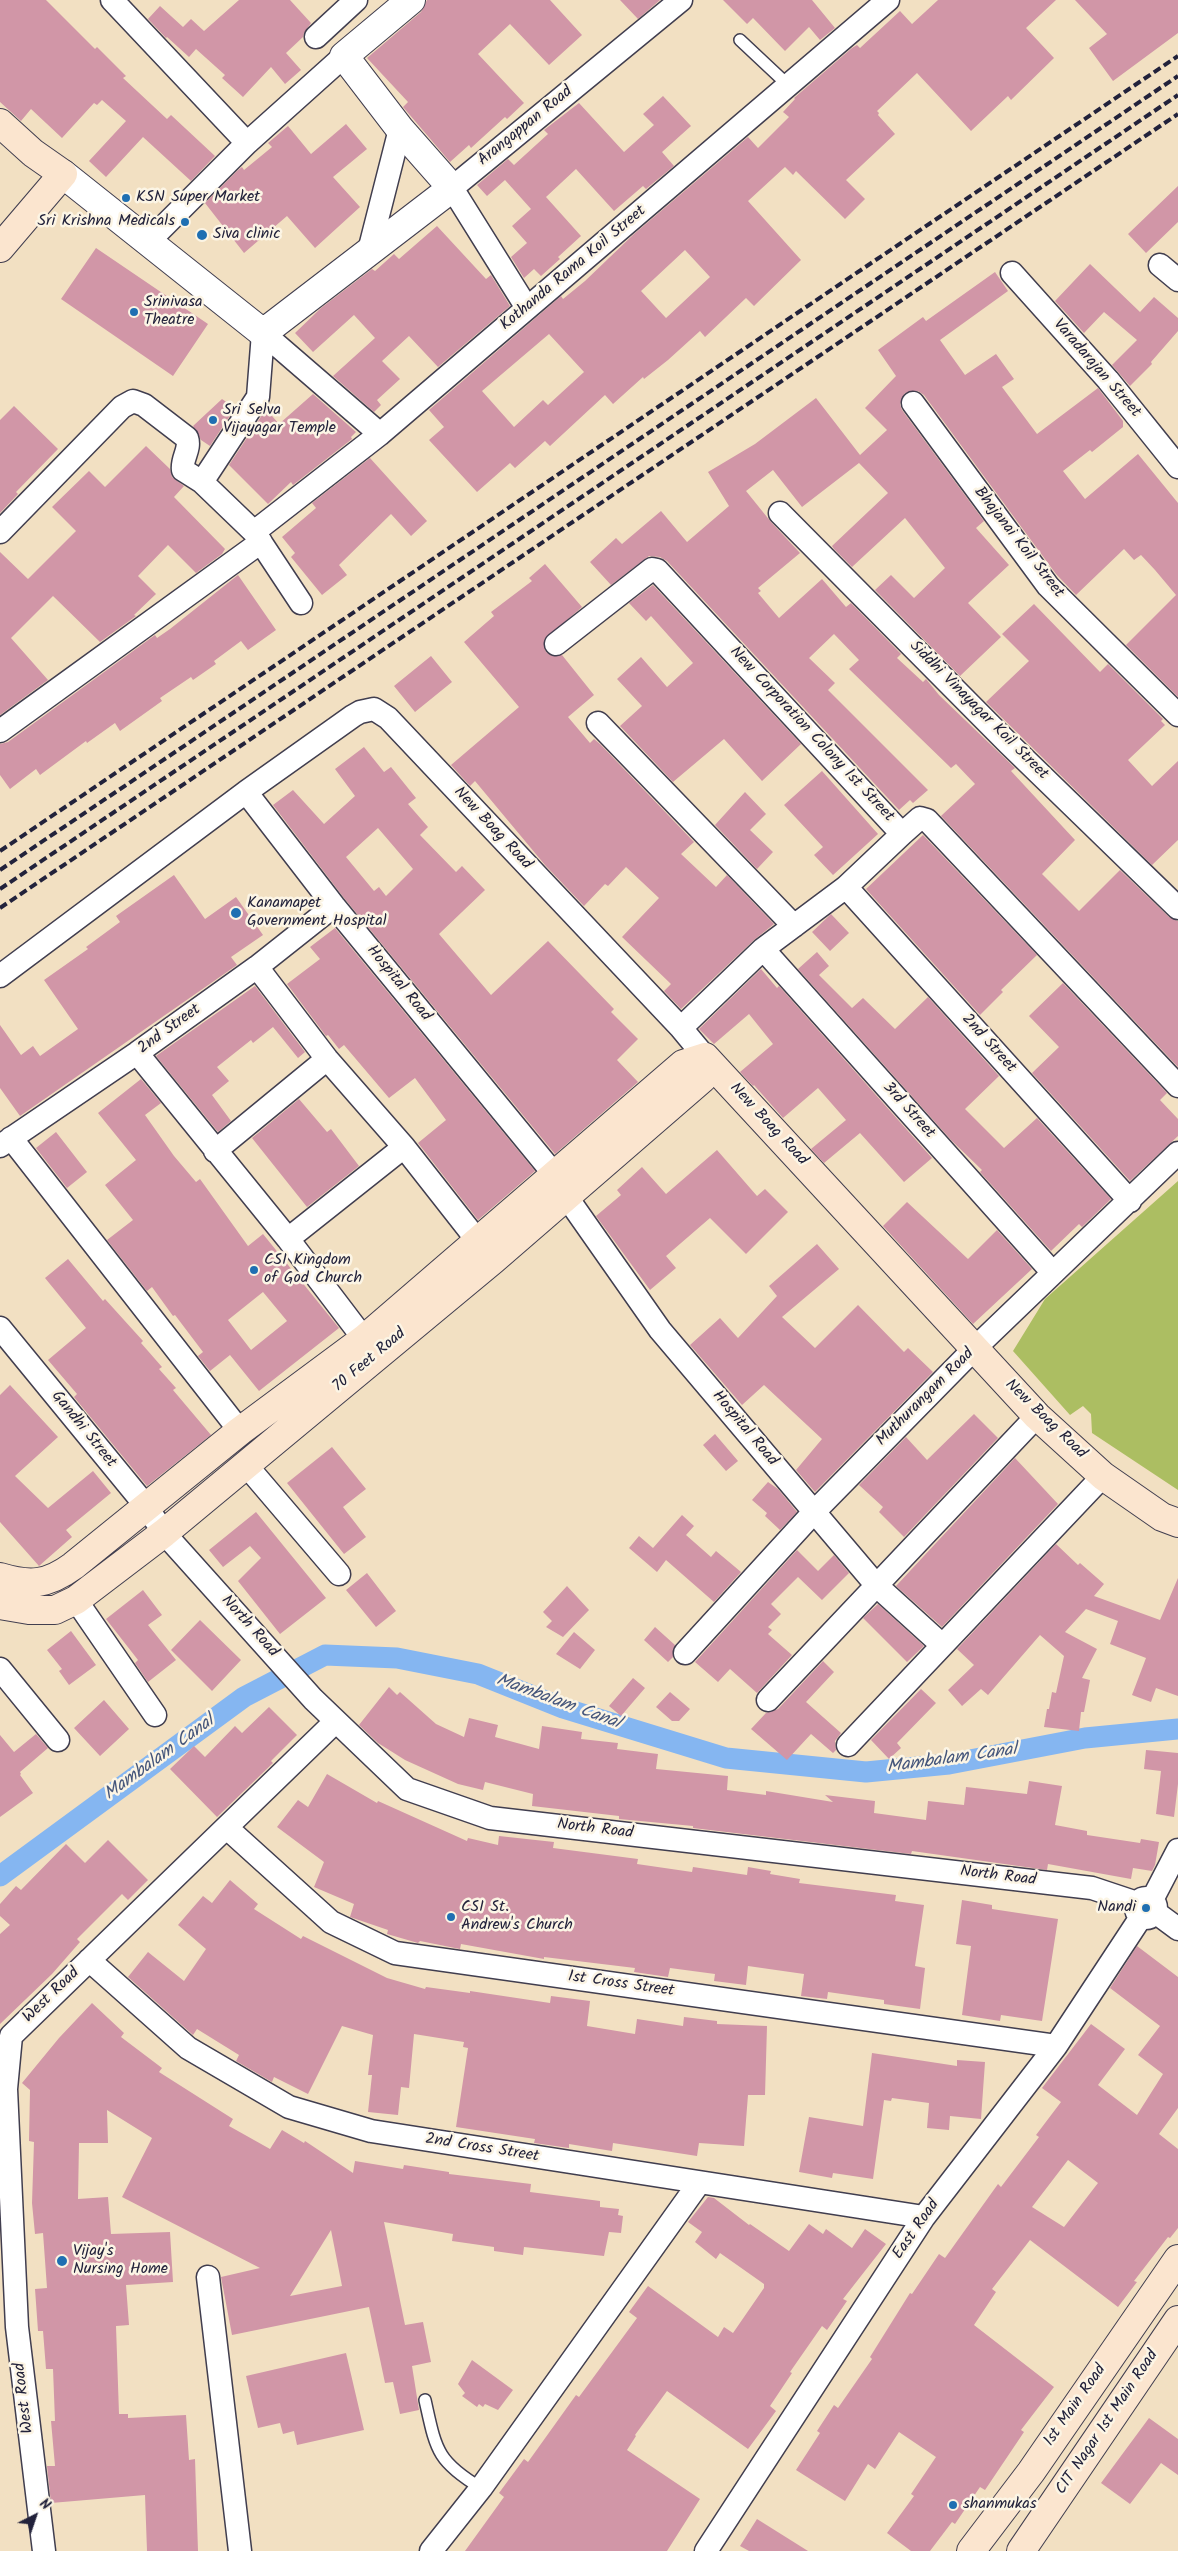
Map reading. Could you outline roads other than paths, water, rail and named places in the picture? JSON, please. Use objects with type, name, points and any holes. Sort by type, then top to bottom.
[{"type":"main road","points":[[0,123],[33,153],[63,174],[0,248]]},
{"type":"main road","name":"70 Feet Road","points":[[0,1605],[29,1610],[54,1610],[76,1600],[164,1533],[246,1465],[560,1185],[702,1079],[706,1057]]},
{"type":"main road","name":"New Boag Road","points":[[706,1057],[1037,1416],[1103,1476],[1162,1517],[1178,1523]]},
{"type":"main road","points":[[0,1577],[14,1581],[38,1583],[55,1579],[240,1431],[485,1251]]},
{"type":"main road","name":"1st Main Road","points":[[971,2551],[1016,2492],[1178,2260]]},
{"type":"main road","points":[[1047,2512],[1044,2484],[1086,2419],[1178,2286]]},
{"type":"main road","name":"CIT Nagar 1st Main Road","points":[[1020,2551],[1178,2320]]},
{"type":"main road","points":[[1016,2492],[1044,2484]]},
{"type":"street","points":[[112,0],[247,143]]},
{"type":"street","points":[[316,36],[356,0]]},
{"type":"street","points":[[149,241],[247,143],[344,56],[411,0]]},
{"type":"street","name":"Arangappan Road","points":[[263,333],[452,188],[681,0]]},
{"type":"street","name":"Kothanda Rama Koil Street","points":[[0,731],[258,537],[888,0]]},
{"type":"street","points":[[344,56],[400,128],[452,188],[527,308]]},
{"type":"street","points":[[369,251],[400,128]]},
{"type":"street","points":[[63,174],[263,333],[380,434]]},
{"type":"street","points":[[1160,265],[1178,280]]},
{"type":"street","name":"Varadarajan Street","points":[[1012,273],[1108,380],[1178,468]]},
{"type":"street","points":[[202,482],[258,397],[263,333]]},
{"type":"street","points":[[0,532],[122,407],[134,401],[144,405],[187,438],[189,444],[182,464],[183,470],[202,482],[258,537],[301,603]]},
{"type":"street","name":"Bhajanai Koil Street","points":[[912,403],[1048,586],[1178,715]]},
{"type":"street","name":"Siddhi Vinayagar Koil Street","points":[[780,513],[1009,744],[1178,908]]},
{"type":"street","name":"New Corporation Colony 1st Street","points":[[556,644],[652,569],[657,570],[902,834],[920,818],[927,820],[1178,1086]]},
{"type":"street","name":"New Boag Road","points":[[246,792],[353,716],[360,712],[374,709],[380,712],[395,725],[681,1028],[706,1057]]},
{"type":"street","points":[[598,723],[794,926]]},
{"type":"street","points":[[0,976],[246,792]]},
{"type":"street","name":"Hospital Road","points":[[246,792],[334,906],[560,1185],[660,1330],[877,1586],[942,1645]]},
{"type":"street","points":[[681,1028],[763,949],[846,887],[902,834]]},
{"type":"street","name":"2nd Street","points":[[846,887],[1130,1201]]},
{"type":"street","name":"2nd Street","points":[[5,1142],[137,1054],[258,967],[334,906]]},
{"type":"street","name":"3rd Street","points":[[763,949],[1053,1273]]},
{"type":"street","points":[[258,967],[327,1059],[404,1148],[485,1251]]},
{"type":"street","points":[[137,1054],[288,1239],[364,1339]]},
{"type":"street","points":[[215,1151],[327,1059]]},
{"type":"street","points":[[5,1142],[240,1431]]},
{"type":"street","points":[[288,1239],[404,1148]]},
{"type":"street","name":"Muthurangam Road","points":[[685,1653],[814,1512],[974,1349],[1178,1153]]},
{"type":"street","name":"Gandhi Street","points":[[0,1328],[146,1506],[164,1533]]},
{"type":"street","points":[[768,1700],[1037,1416]]},
{"type":"street","points":[[246,1465],[339,1574]]},
{"type":"street","points":[[848,1745],[1103,1476]]},
{"type":"street","name":"North Road","points":[[164,1533],[313,1699],[407,1789],[490,1818],[1092,1888],[1146,1908],[1178,1929]]},
{"type":"street","points":[[76,1600],[155,1715]]},
{"type":"street","points":[[0,1670],[58,1740]]},
{"type":"street","name":"West Road","points":[[44,2551],[17,2327],[5,2031],[89,1960],[335,1722]]},
{"type":"street","name":"1st Cross Street","points":[[227,1828],[331,1922],[395,1953],[1056,2046]]},
{"type":"street","name":"East Road","points":[[706,2551],[924,2217],[1056,2046],[1146,1908],[1178,1850]]},
{"type":"street","name":"2nd Cross Street","points":[[89,1960],[188,2048],[289,2107],[371,2131],[924,2217]]},
{"type":"street","points":[[430,2551],[481,2488],[699,2183]]},
{"type":"street","points":[[208,2276],[240,2551]]},
{"type":"lane","points":[[740,40],[789,86]]},
{"type":"lane","points":[[425,2400],[435,2445],[456,2473],[481,2488]]},
{"type":"waterway","name":"Mambalam Canal","points":[[0,1876],[244,1697],[325,1655],[397,1658],[478,1674],[563,1708],[726,1758],[866,1772],[949,1764],[1085,1738],[1178,1729]]},
{"type":"railway","points":[[0,851],[1178,56]]},
{"type":"railway","points":[[0,870],[1178,76]]},
{"type":"railway","points":[[0,889],[1178,95]]},
{"type":"railway","points":[[0,908],[1178,114]]},
{"type":"place","name":"KSN Super Market","points":[[126,198]]},
{"type":"place","name":"Sri Krishna Medicals","points":[[185,222]]},
{"type":"place","name":"Siva clinic","points":[[202,235]]},
{"type":"place","name":"Srinivasa Theatre","points":[[134,312]]},
{"type":"place","name":"Sri Selva Vijayagar Temple","points":[[213,420]]},
{"type":"place","name":"Kanamapet Government Hospital","points":[[236,913]]},
{"type":"place","name":"CSI Kingdom of God Church","points":[[254,1270]]},
{"type":"place","name":"Nandi","points":[[1146,1908]]},
{"type":"place","name":"CSI St. Andrew's Church","points":[[451,1917]]},
{"type":"place","name":"Vijay's Nursing Home","points":[[62,2261]]},
{"type":"place","name":"shanmukas","points":[[953,2505]]}]
